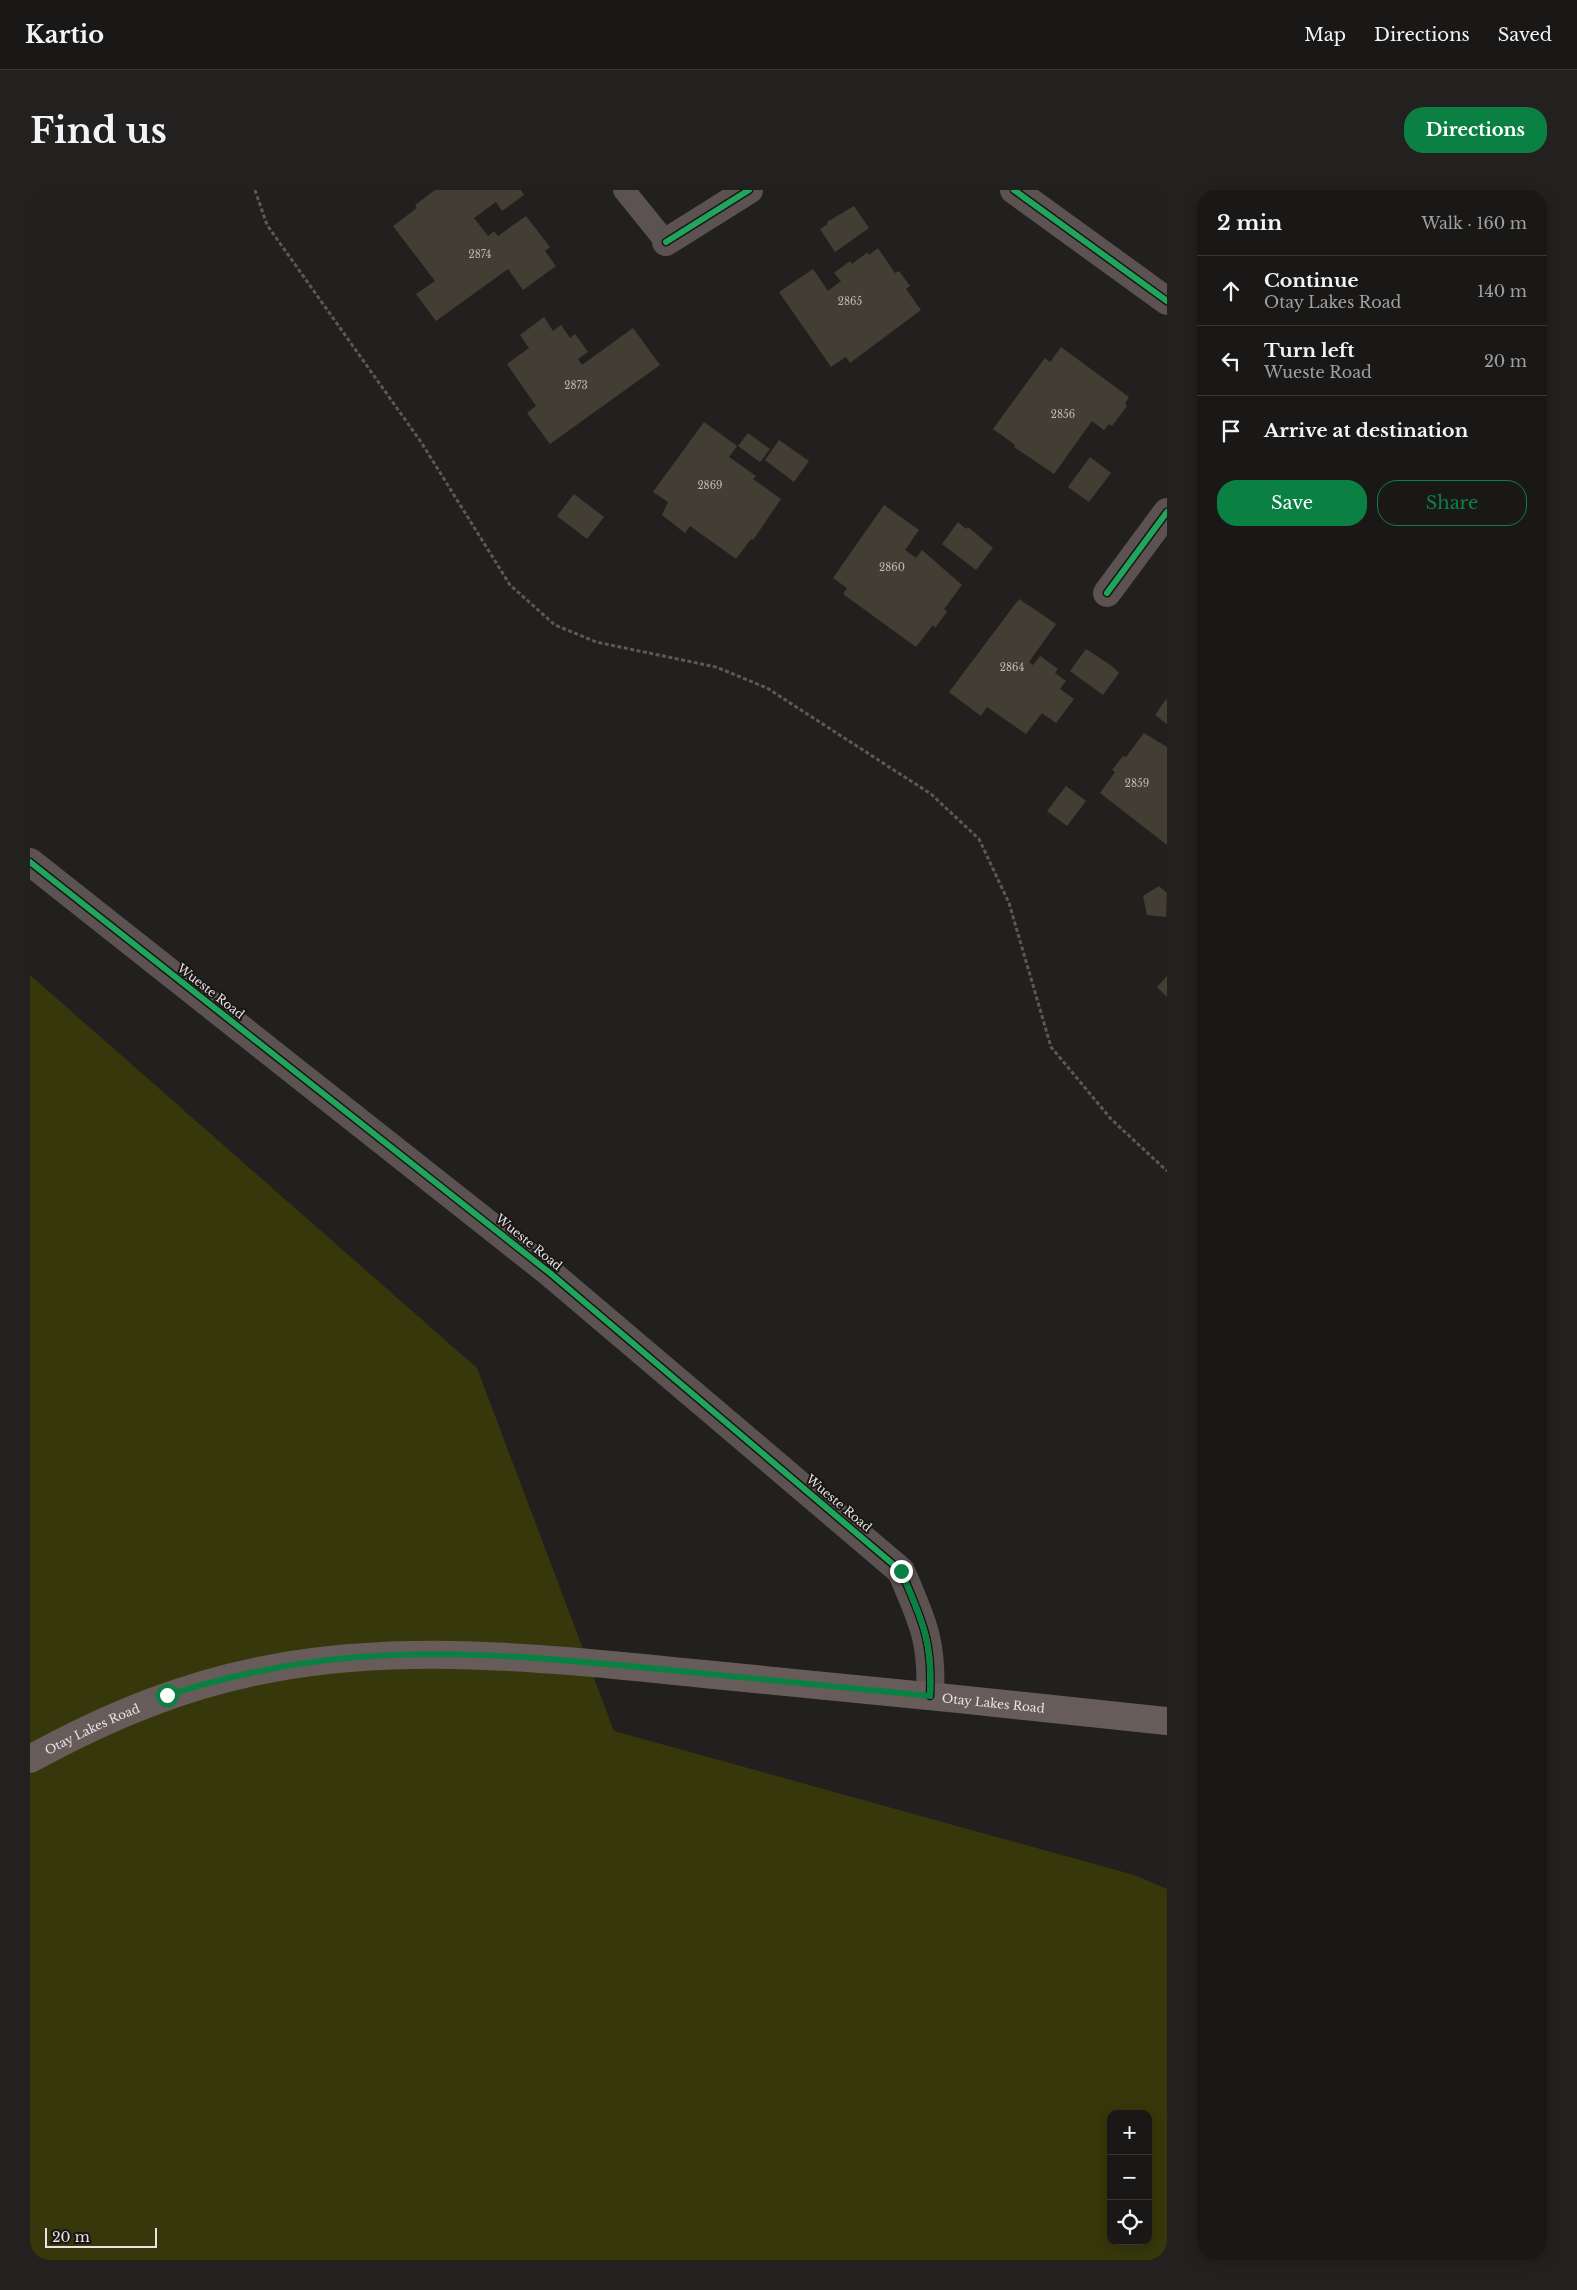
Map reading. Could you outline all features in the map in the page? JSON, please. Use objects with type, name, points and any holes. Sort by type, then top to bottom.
[{"type":"main road","name":"Otay Lakes Road","points":[[30,1759],[119,1714],[167,1695],[221,1679],[276,1667],[338,1659],[400,1655],[575,1661],[1167,1721]]},
{"type":"street","points":[[666,242],[749,190]]},
{"type":"street","points":[[1014,190],[1167,301]]},
{"type":"street","points":[[1107,592],[1167,512]]},
{"type":"street","name":"Wueste Road","points":[[30,862],[550,1273],[901,1571],[926,1627],[932,1664],[930,1696]]},
{"type":"lane","points":[[624,190],[666,242]]},
{"type":"path","points":[[255,190],[266,225],[422,442],[510,585],[555,624],[596,642],[716,667],[767,688],[931,794],[979,839],[1009,903],[1051,1047],[1111,1119],[1167,1172]]},
{"type":"shaded area","points":[[30,975],[477,1368],[614,1731],[1134,1875],[1167,1889],[1167,2260],[30,2260]]},
{"type":"building","points":[[435,190],[521,190],[524,195],[502,211],[496,202],[474,218],[488,236],[494,231],[498,236],[526,216],[550,247],[545,251],[556,266],[523,290],[508,269],[436,321],[416,294],[435,281],[393,226],[417,208],[415,205]]},
{"type":"building","points":[[854,206],[869,228],[835,252],[820,229],[828,224],[827,222]]},
{"type":"building","points":[[878,248],[895,273],[899,271],[910,286],[906,289],[921,310],[850,363],[846,357],[831,367],[779,292],[813,269],[828,291],[841,281],[834,273],[850,261],[852,264],[868,252],[869,255]]},
{"type":"building","points":[[544,317],[553,331],[561,325],[570,338],[575,334],[588,352],[578,359],[582,365],[633,328],[660,365],[550,444],[527,413],[536,406],[507,364],[529,348],[520,335]]},
{"type":"building","points":[[1061,347],[1129,397],[1125,403],[1127,406],[1112,426],[1109,424],[1104,430],[1092,421],[1054,474],[1014,447],[1015,445],[993,429],[1045,358],[1050,362]]},
{"type":"building","points":[[704,422],[737,446],[729,457],[756,476],[753,479],[781,499],[753,540],[751,539],[736,559],[690,526],[685,533],[662,515],[668,502],[653,492]]},
{"type":"building","points":[[748,433],[770,449],[760,462],[738,446]]},
{"type":"building","points":[[779,440],[809,461],[794,482],[765,460]]},
{"type":"building","points":[[1090,457],[1111,473],[1089,502],[1068,487]]},
{"type":"building","points":[[574,494],[604,517],[587,539],[557,516]]},
{"type":"building","points":[[884,505],[919,530],[905,550],[916,558],[922,550],[962,585],[944,609],[947,612],[935,628],[933,625],[916,647],[843,594],[847,588],[833,578]]},
{"type":"building","points":[[958,522],[966,529],[968,527],[993,548],[976,570],[942,544]]},
{"type":"building","points":[[1019,599],[1056,624],[1029,662],[1033,665],[1040,656],[1058,669],[1055,673],[1066,681],[1060,689],[1074,699],[1056,723],[1042,713],[1026,734],[987,707],[981,716],[949,692]]},
{"type":"building","points":[[1086,649],[1112,666],[1119,673],[1103,695],[1070,671]]},
{"type":"building","points":[[1167,698],[1167,724],[1155,715]]},
{"type":"building","points":[[1144,733],[1167,747],[1167,845],[1100,793],[1115,772],[1112,770],[1123,756],[1126,757]]},
{"type":"building","points":[[1066,786],[1086,801],[1067,826],[1047,811]]},
{"type":"building","points":[[1159,886],[1167,893],[1166,917],[1147,915],[1143,896]]},
{"type":"building","points":[[1167,976],[1167,997],[1157,987]]},
{"type":"cycle path","points":[[666,242],[749,190]]},
{"type":"cycle path","points":[[1014,190],[1167,301]]},
{"type":"cycle path","points":[[1107,593],[1167,512]]},
{"type":"cycle path","points":[[30,862],[550,1273],[901,1571],[915,1603],[928,1645],[930,1696]]},
{"type":"route","points":[[167,1695],[221,1679],[276,1667],[338,1659],[400,1655],[575,1661],[930,1696],[932,1664],[926,1627],[901,1571]]}]
